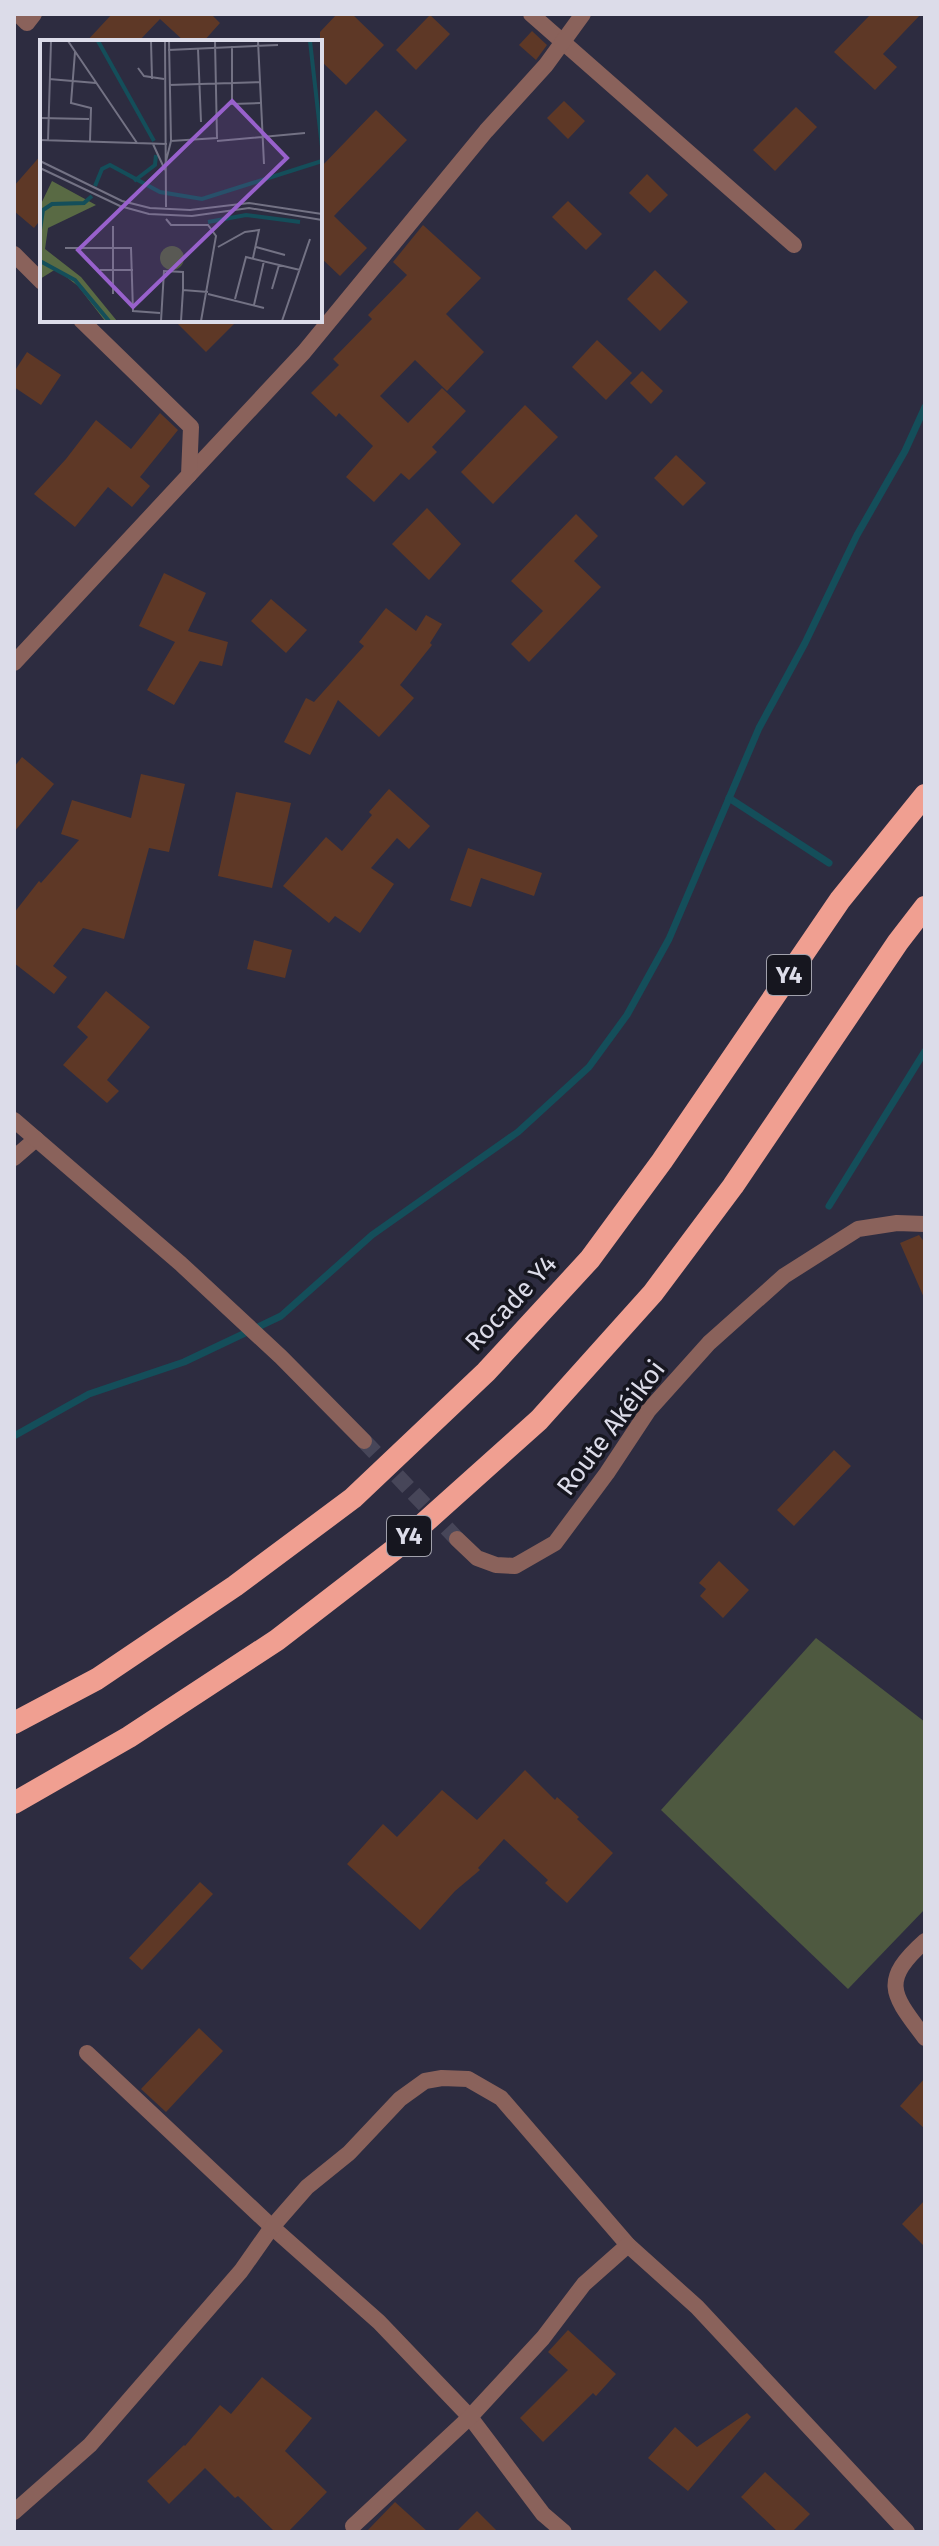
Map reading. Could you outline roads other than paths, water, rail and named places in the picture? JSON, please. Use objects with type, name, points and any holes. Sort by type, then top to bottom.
[{"type":"highway","name":"Rocade Y4","points":[[14,1723],[97,1679],[235,1586],[353,1498],[486,1372],[590,1259],[662,1161],[840,900],[925,795]]},
{"type":"highway","name":"Y4","points":[[14,1803],[129,1737],[277,1640],[395,1549],[539,1420],[653,1293],[724,1198],[925,907]]},
{"type":"street","points":[[18,14],[27,23],[34,14]]},
{"type":"street","points":[[531,14],[794,245]]},
{"type":"street","points":[[14,663],[304,352],[486,131],[546,65],[583,14]]},
{"type":"street","points":[[14,254],[40,280]]},
{"type":"street","points":[[83,322],[191,427],[189,475]]},
{"type":"street","points":[[14,1120],[181,1264],[281,1357],[364,1441]]},
{"type":"street","points":[[14,1158],[36,1139]]},
{"type":"street","name":"Route Akéikoi","points":[[457,1539],[477,1558],[496,1565],[515,1566],[555,1543],[648,1411],[709,1343],[784,1276],[858,1229],[897,1223],[925,1224]]},
{"type":"street","points":[[925,1941],[905,1958],[895,1985],[899,2003],[925,2038]]},
{"type":"street","points":[[87,2053],[272,2227],[379,2322],[470,2417],[543,2514],[564,2532]]},
{"type":"street","points":[[14,2512],[90,2445],[241,2271],[272,2227],[307,2187],[349,2153],[400,2099],[425,2081],[442,2078],[468,2079],[501,2098],[628,2245],[697,2307],[907,2532]]},
{"type":"street","points":[[353,2526],[470,2417],[543,2338],[584,2284],[628,2245]]},
{"type":"waterway","points":[[14,1436],[89,1394],[184,1362],[281,1316],[372,1235],[518,1132],[589,1067],[627,1015],[669,939],[759,728],[805,643],[857,535],[905,451],[925,407]]},
{"type":"waterway","points":[[729,798],[829,863]]},
{"type":"waterway","points":[[829,1206],[925,1051]]},
{"type":"tunnel","points":[[364,1441],[457,1539]]}]
